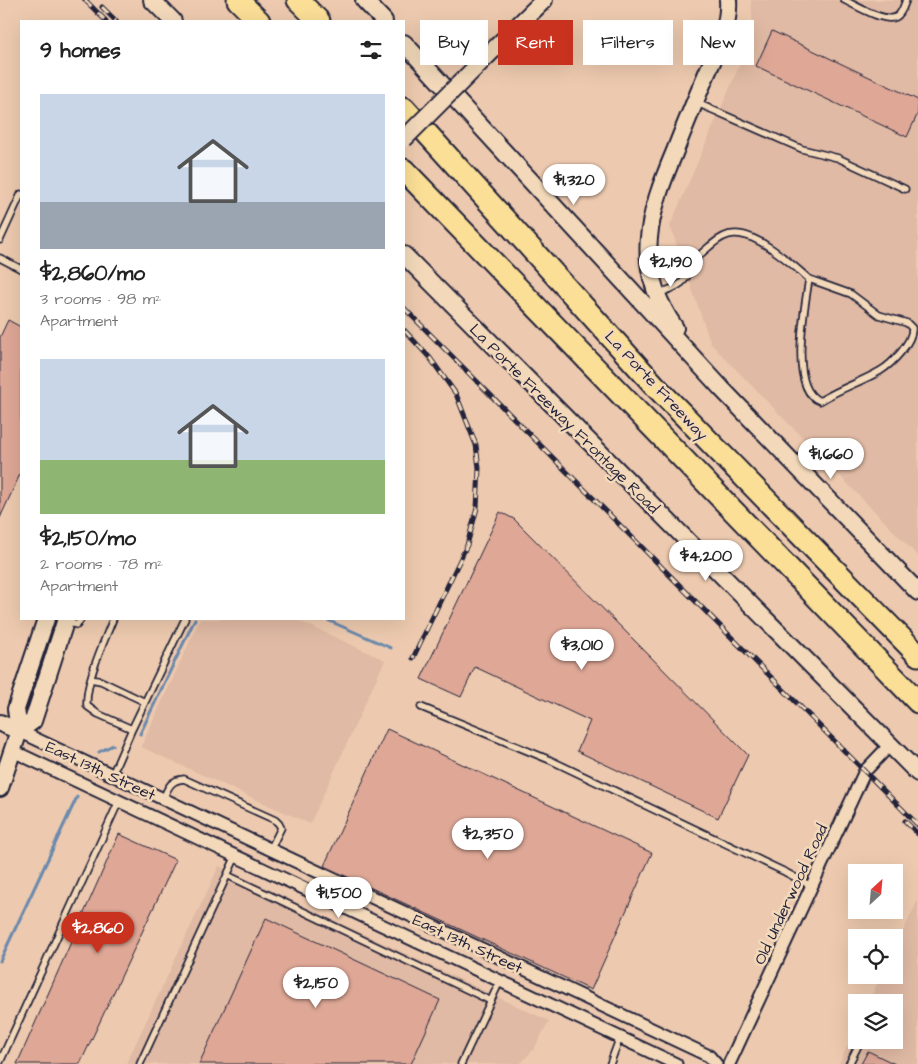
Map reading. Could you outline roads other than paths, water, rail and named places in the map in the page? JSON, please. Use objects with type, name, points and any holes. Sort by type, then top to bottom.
[{"type":"highway","points":[[238,0],[258,20]]},
{"type":"highway","points":[[298,0],[318,20]]},
{"type":"highway","name":"La Porte Freeway","points":[[405,109],[658,389],[918,655]]},
{"type":"highway","name":"La Porte Freeway","points":[[405,171],[918,702]]},
{"type":"main road","points":[[152,0],[172,20]]},
{"type":"main road","points":[[364,0],[383,20]]},
{"type":"main road","points":[[405,138],[544,0]]},
{"type":"main road","points":[[722,390],[668,318],[657,294],[648,258],[651,219],[659,188],[722,35],[727,16],[728,0]]},
{"type":"main road","points":[[405,44],[722,390],[918,592]]},
{"type":"main road","name":"La Porte Freeway Frontage Road","points":[[405,256],[918,773]]},
{"type":"main road","points":[[18,731],[16,709],[46,620]]},
{"type":"main road","points":[[0,788],[6,748],[18,731],[33,721],[71,620]]},
{"type":"main road","name":"East 13th Street","points":[[0,723],[18,731]]},
{"type":"street","name":"East 13th Street","points":[[18,731],[709,1056],[716,1064]]},
{"type":"street","name":"Old Underwood Road","points":[[729,1064],[865,771],[890,745]]},
{"type":"street","name":"East 13th Street","points":[[6,748],[676,1064]]},
{"type":"street","points":[[236,856],[245,838]]},
{"type":"street","points":[[500,981],[509,962]]},
{"type":"lane","points":[[844,0],[868,12],[895,18],[900,14],[906,0]]},
{"type":"lane","points":[[695,102],[802,149],[838,158],[905,188]]},
{"type":"lane","points":[[0,240],[20,196]]},
{"type":"lane","points":[[657,294],[680,285],[689,276],[700,255],[723,237],[742,234],[784,256],[809,279],[851,294],[879,314],[907,323],[912,328],[912,334],[908,343],[882,370],[820,401],[815,400],[805,386],[802,372],[802,328],[809,279]]},
{"type":"lane","points":[[0,258],[20,268]]},
{"type":"lane","points":[[113,620],[91,679],[86,696],[87,706],[98,714],[132,729]]},
{"type":"lane","points":[[112,775],[185,620]]},
{"type":"lane","points":[[91,679],[101,681],[145,702]]},
{"type":"lane","points":[[422,706],[550,760],[786,872],[811,886]]},
{"type":"lane","points":[[163,799],[170,784],[184,779],[274,820],[281,828],[270,850]]},
{"type":"lane","points":[[0,1062],[119,801]]},
{"type":"lane","points":[[140,1064],[236,856]]},
{"type":"lane","points":[[227,875],[491,1001]]},
{"type":"lane","points":[[461,1064],[500,981]]},
{"type":"lane","points":[[610,1064],[620,1038]]},
{"type":"lane","points":[[850,1064],[856,1049]]},
{"type":"waterway","points":[[140,734],[195,620]]},
{"type":"waterway","points":[[327,620],[391,648]]},
{"type":"waterway","points":[[99,752],[113,745]]},
{"type":"waterway","points":[[0,961],[77,797]]},
{"type":"railway","points":[[85,0],[105,20]]},
{"type":"railway","points":[[102,7],[115,20]]},
{"type":"railway","points":[[405,309],[918,825]]},
{"type":"railway","points":[[405,331],[430,358],[456,394],[476,445],[479,468],[477,508],[467,545],[413,658]]},
{"type":"railway","points":[[905,821],[918,834]]}]
